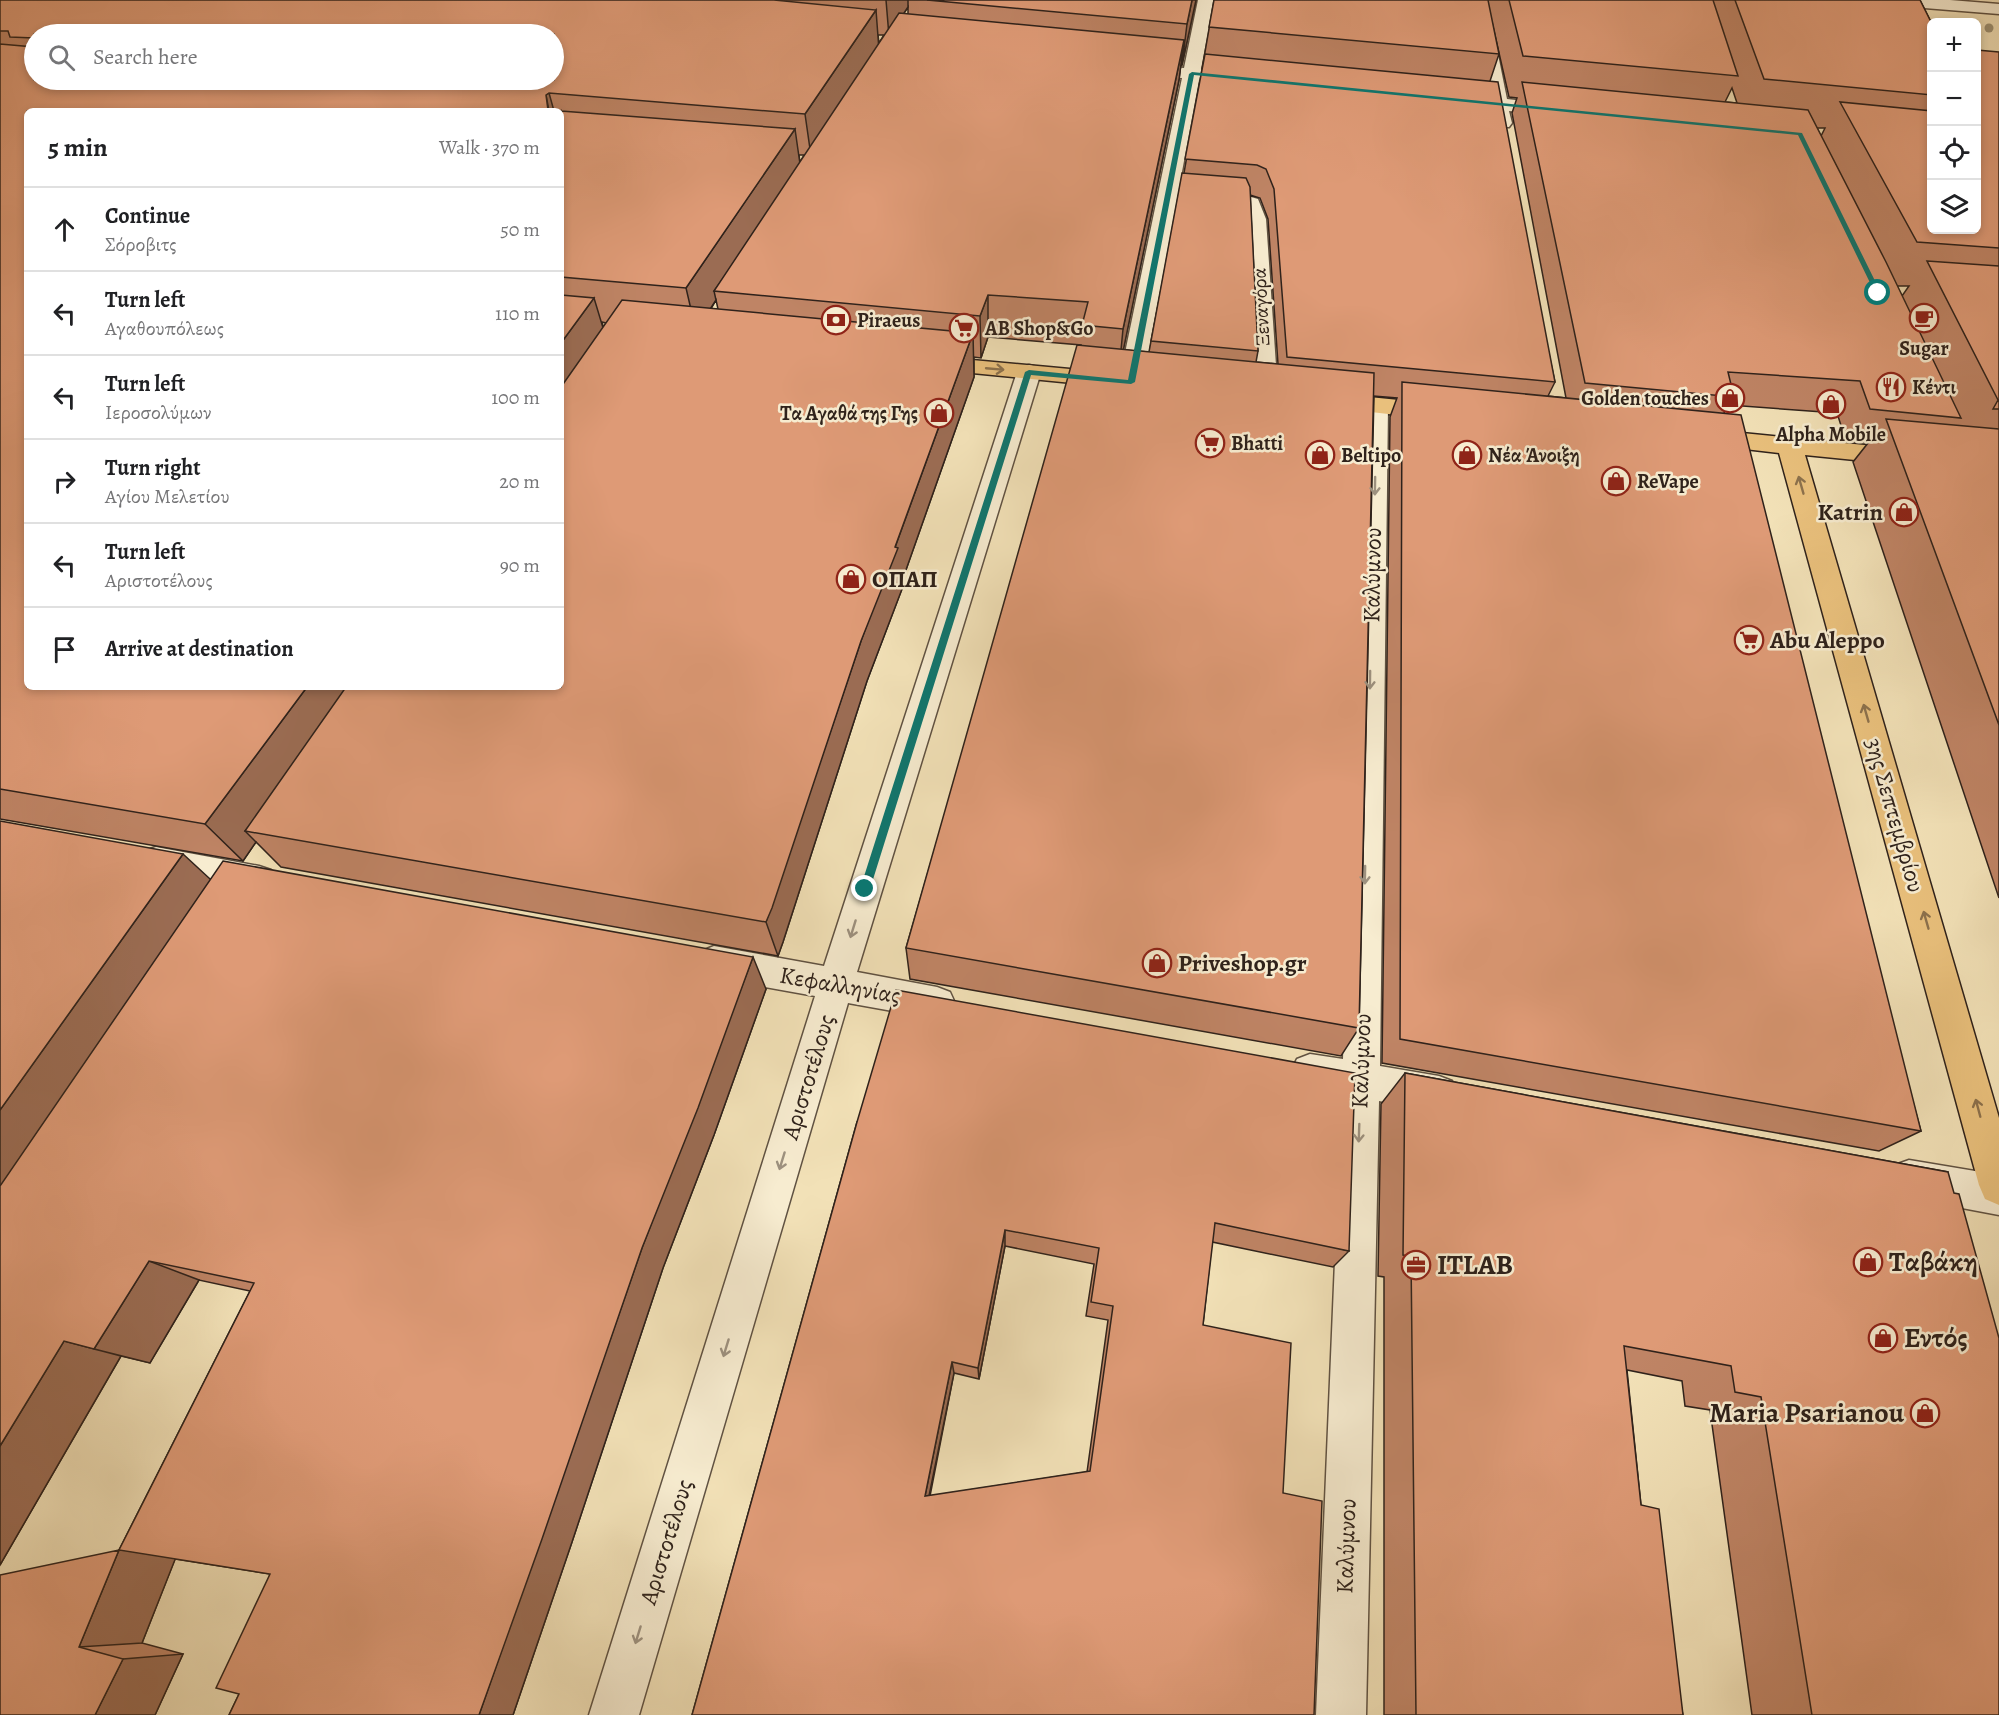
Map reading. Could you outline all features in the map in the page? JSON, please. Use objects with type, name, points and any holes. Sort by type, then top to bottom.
[{"type":"main road","points":[[902,360],[1142,383]]},
{"type":"main road","points":[[1277,396],[1458,414]]},
{"type":"main road","points":[[1674,434],[1929,459]]},
{"type":"main road","name":"3ης Σεπτεμβρίου","points":[[1790,446],[1999,1185]]},
{"type":"street","points":[[1142,383],[1165,204],[1206,0]]},
{"type":"street","points":[[1479,0],[1505,139]]},
{"type":"street","points":[[1887,0],[1999,9]]},
{"type":"street","points":[[1120,66],[1262,81]]},
{"type":"street","points":[[1440,98],[1581,112]]},
{"type":"street","points":[[1165,204],[1254,211]]},
{"type":"street","points":[[1165,204],[1192,214],[1254,211]]},
{"type":"street","name":"Ξεναγόρα","points":[[1254,211],[1277,396]]},
{"type":"street","name":"Αριστοτέλους","points":[[614,1715],[836,985],[1029,372]]},
{"type":"street","name":"Καλύμνου","points":[[1341,1715],[1361,1080],[1376,406]]},
{"type":"street","points":[[232,908],[271,850]]},
{"type":"street","points":[[126,856],[287,885]]},
{"type":"street","name":"Κεφαλληνίας","points":[[684,957],[964,1008]]},
{"type":"street","points":[[1279,1065],[1466,1099]]},
{"type":"street","points":[[1874,1173],[1999,1195]]},
{"type":"building","points":[[0,0],[774,0],[876,10],[805,114],[549,93],[546,95],[548,108],[24,108],[24,690],[305,690],[205,824],[0,789],[0,44],[24,46],[24,90],[564,90],[564,24],[24,24],[24,38],[10,37],[8,31],[0,31]]},
{"type":"building","points":[[927,0],[1192,0],[1187,24]]},
{"type":"building","points":[[1214,0],[1488,0],[1499,54],[1209,27]]},
{"type":"building","points":[[1509,0],[1713,0],[1738,76],[1523,56]]},
{"type":"building","points":[[1735,0],[1920,0],[1929,18],[1927,18],[1927,95],[1764,79]]},
{"type":"building","points":[[899,13],[1184,40],[1123,329],[1082,325],[1088,302],[988,295],[980,316],[714,291]]},
{"type":"building","points":[[1981,50],[1999,52],[1999,248],[1917,242],[1840,102],[1927,111],[1927,234],[1981,234]]},
{"type":"building","points":[[1205,54],[1498,82],[1555,382],[1287,357],[1274,189],[1266,169],[1257,165],[1185,159]]},
{"type":"building","points":[[1522,82],[1808,110],[1886,262],[1961,418],[1870,409],[1860,381],[1728,372],[1734,397],[1585,383]]},
{"type":"building","points":[[564,111],[795,129],[686,288],[564,277]]},
{"type":"building","points":[[1182,173],[1246,178],[1250,187],[1258,351],[1151,341]]},
{"type":"building","points":[[1927,261],[1999,266],[1999,409],[1993,409],[1998,400]]},
{"type":"building","points":[[564,295],[594,298],[564,339]]},
{"type":"building","points":[[622,300],[973,333],[895,547],[898,548],[861,641],[766,922],[245,831],[344,690],[564,690],[564,383]]},
{"type":"building","points":[[1077,345],[1374,373],[1359,1028],[906,948]]},
{"type":"building","points":[[1402,382],[1741,415],[1921,1131],[1400,1039]]},
{"type":"building","points":[[1886,419],[1999,429],[1999,725]]},
{"type":"building","points":[[0,821],[183,854],[0,1110]]},
{"type":"building","points":[[223,861],[753,957],[698,1108],[642,1248],[479,1715],[229,1715],[239,1694],[216,1688],[270,1574],[119,1550],[254,1283],[149,1261],[94,1349],[64,1341],[0,1446],[0,1186]]},
{"type":"building","points":[[896,990],[1355,1073],[1349,1251],[1215,1223],[1203,1325],[1291,1343],[1283,1493],[1322,1501],[1314,1715],[692,1715]],"holes":[[[1005,1230],[1099,1248],[1091,1302],[1113,1306],[1090,1471],[925,1496],[952,1362],[978,1368]]]},
{"type":"building","points":[[1405,1073],[1948,1172],[1954,1193],[1959,1194],[1999,1338],[1999,1715],[1812,1715],[1761,1397],[1735,1392],[1731,1366],[1624,1346],[1641,1505],[1659,1509],[1683,1715],[1416,1715],[1411,1256],[1403,1255]]},
{"type":"building","points":[[119,1550],[79,1647],[123,1659],[95,1715],[0,1715],[0,1575]]},
{"type":"place","name":"Sugar","points":[[1924,318]]},
{"type":"place","name":"Piraeus","points":[[836,320]]},
{"type":"place","name":"ΑΒ Shop&Go","points":[[964,328]]},
{"type":"place","name":"Κέντι","points":[[1891,387]]},
{"type":"place","name":"Golden touches","points":[[1730,398]]},
{"type":"place","name":"Alpha Mobile","points":[[1831,404]]},
{"type":"place","name":"Τα Αγαθά της Γης","points":[[939,413]]},
{"type":"place","name":"Bhatti","points":[[1210,443]]},
{"type":"place","name":"Beltipo","points":[[1320,455]]},
{"type":"place","name":"Νέα Άνοιξη","points":[[1467,455]]},
{"type":"place","name":"ReVape","points":[[1616,481]]},
{"type":"place","name":"Katrin","points":[[1904,512]]},
{"type":"place","name":"ΟΠΑΠ","points":[[851,579]]},
{"type":"place","name":"Abu Aleppo","points":[[1749,640]]},
{"type":"place","name":"Priveshop.gr","points":[[1157,963]]},
{"type":"place","name":"Ταβάκη","points":[[1868,1262]]},
{"type":"place","name":"ITLAB","points":[[1416,1265]]},
{"type":"place","name":"Εντός","points":[[1883,1338]]},
{"type":"place","name":"Maria Psarianou","points":[[1925,1413]]},
{"type":"route","points":[[865,889],[1029,372],[1131,382],[1192,74],[1800,134],[1878,293]]}]
